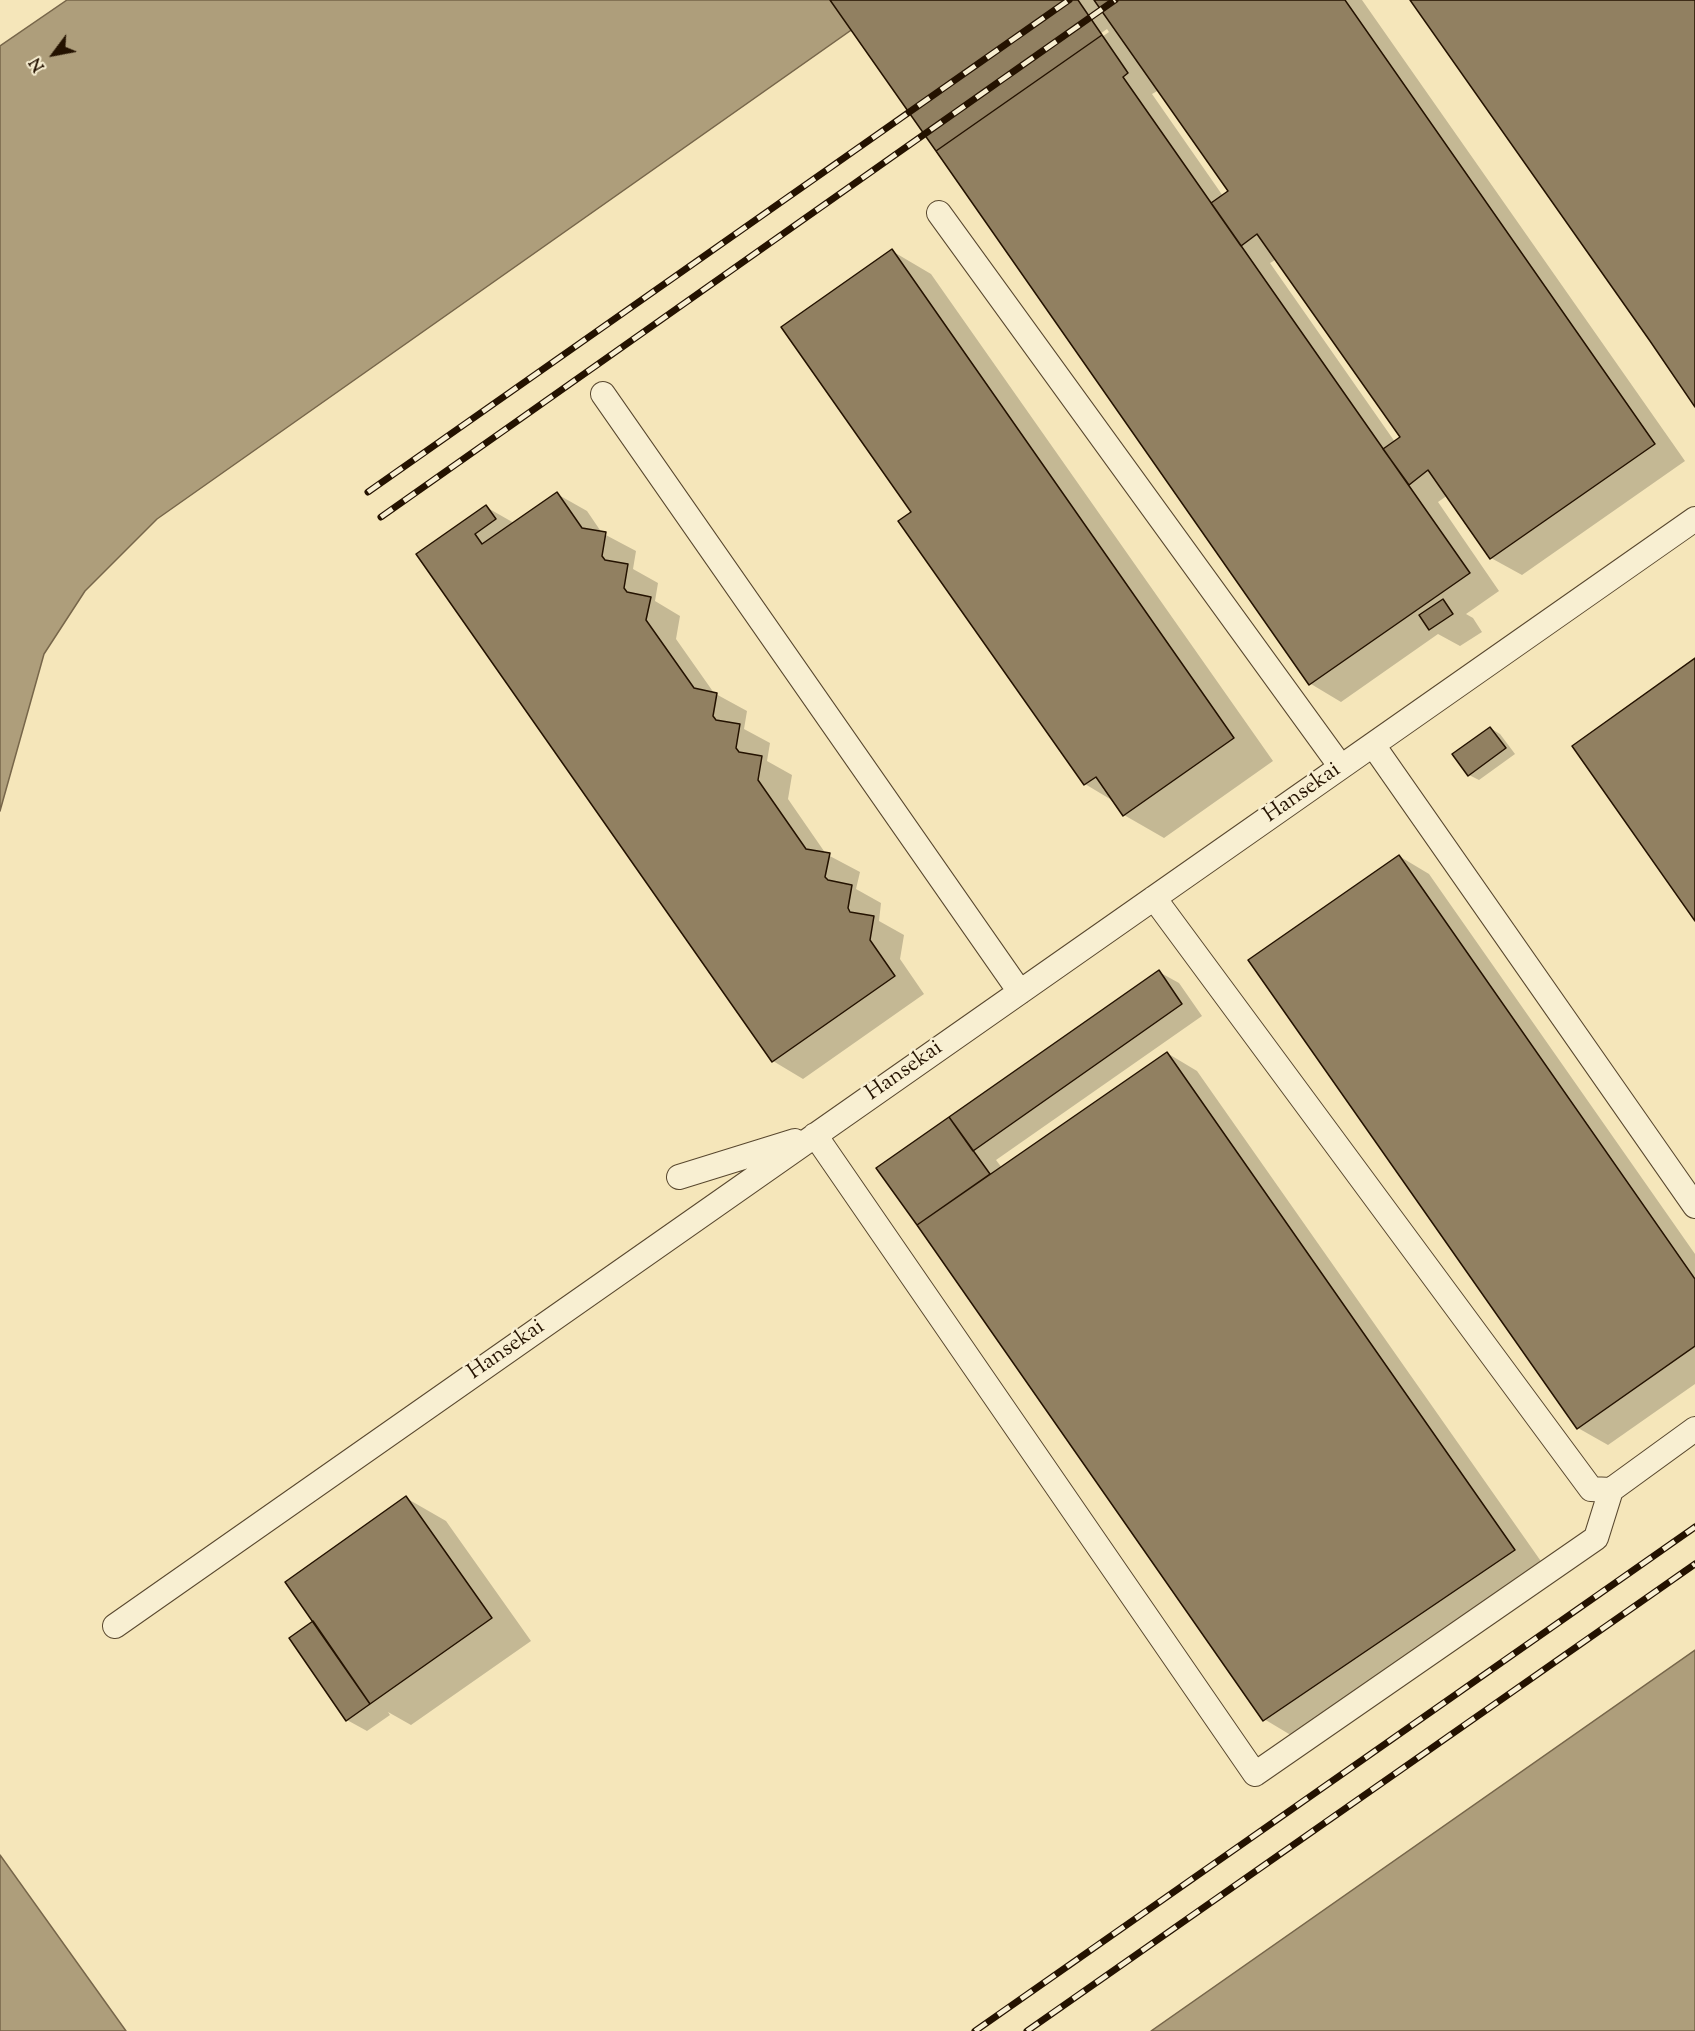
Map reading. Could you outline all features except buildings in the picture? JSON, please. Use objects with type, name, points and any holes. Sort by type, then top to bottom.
[{"type":"lane","points":[[939,213],[1341,767]]},
{"type":"lane","points":[[603,394],[1020,992]]},
{"type":"lane","name":"Hansekai","points":[[115,1626],[1695,519]]},
{"type":"lane","points":[[1373,745],[1695,1206]]},
{"type":"lane","points":[[1154,898],[1591,1489],[1611,1490]]},
{"type":"lane","points":[[679,1177],[815,1136],[1256,1773],[1596,1538],[1611,1490],[1695,1429]]},
{"type":"shaded area","points":[[67,0],[894,0],[157,519],[85,591],[44,654],[0,811],[0,46]]},
{"type":"shaded area","points":[[1695,1650],[1695,2031],[1151,2031]]},
{"type":"shaded area","points":[[0,1855],[126,2031],[0,2031]]},
{"type":"railway","points":[[368,492],[1069,0]]},
{"type":"railway","points":[[381,517],[1115,0]]},
{"type":"railway","points":[[975,2031],[1695,1527]]},
{"type":"railway","points":[[1027,2031],[1695,1564]]}]
